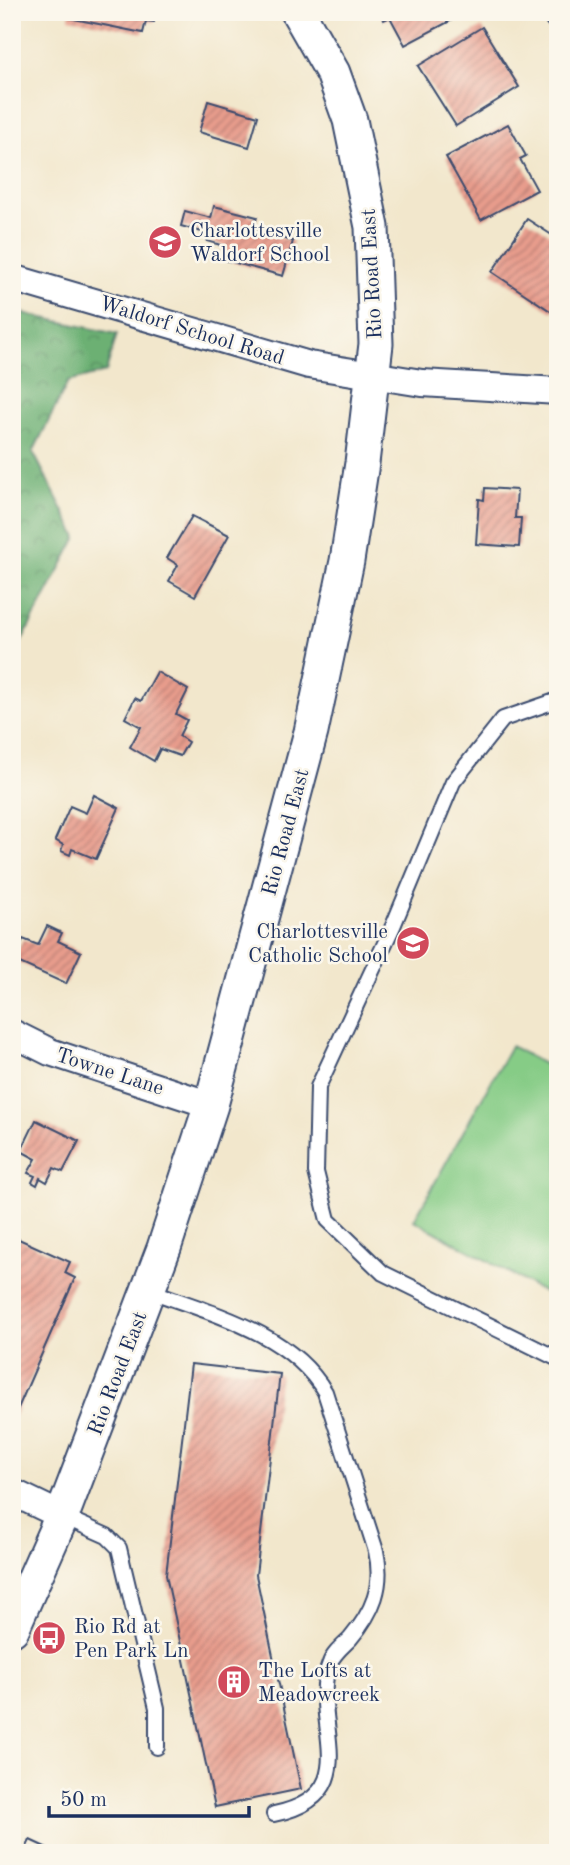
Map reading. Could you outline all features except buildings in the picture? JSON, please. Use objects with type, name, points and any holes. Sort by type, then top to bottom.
[{"type":"street","name":"Rio Road East","points":[[12,1629],[62,1516],[148,1290],[211,1105],[323,681],[347,561],[373,376],[375,271],[360,159],[333,73],[298,12]]},
{"type":"street","name":"Waldorf School Road","points":[[12,278],[309,365],[373,376],[558,391]]},
{"type":"street","name":"Towne Lane","points":[[12,1033],[50,1052],[211,1105]]},
{"type":"street","points":[[12,1492],[62,1516]]},
{"type":"lane","points":[[558,700],[503,719],[453,782],[393,926],[318,1087],[316,1172],[328,1220],[383,1273],[558,1359]]},
{"type":"lane","points":[[148,1290],[214,1314],[283,1346],[312,1371],[325,1392],[376,1552],[381,1573],[378,1596],[358,1630],[330,1661],[326,1676],[331,1756],[328,1776],[295,1810],[274,1814]]},
{"type":"lane","points":[[62,1516],[107,1536],[119,1548],[157,1708],[157,1747]]},
{"type":"green space","points":[[12,311],[117,334],[106,372],[68,382],[33,452],[77,537],[12,659]]},
{"type":"green space","points":[[511,1046],[558,1072],[558,1300],[414,1220]]},
{"type":"place","name":"Charlottesville Waldorf School","points":[[165,242]]},
{"type":"place","name":"Charlottesville Catholic School","points":[[413,943]]},
{"type":"place","name":"Rio Rd at Pen Park Ln","points":[[49,1638]]},
{"type":"place","name":"The Lofts at Meadowcreek","points":[[234,1682]]}]
